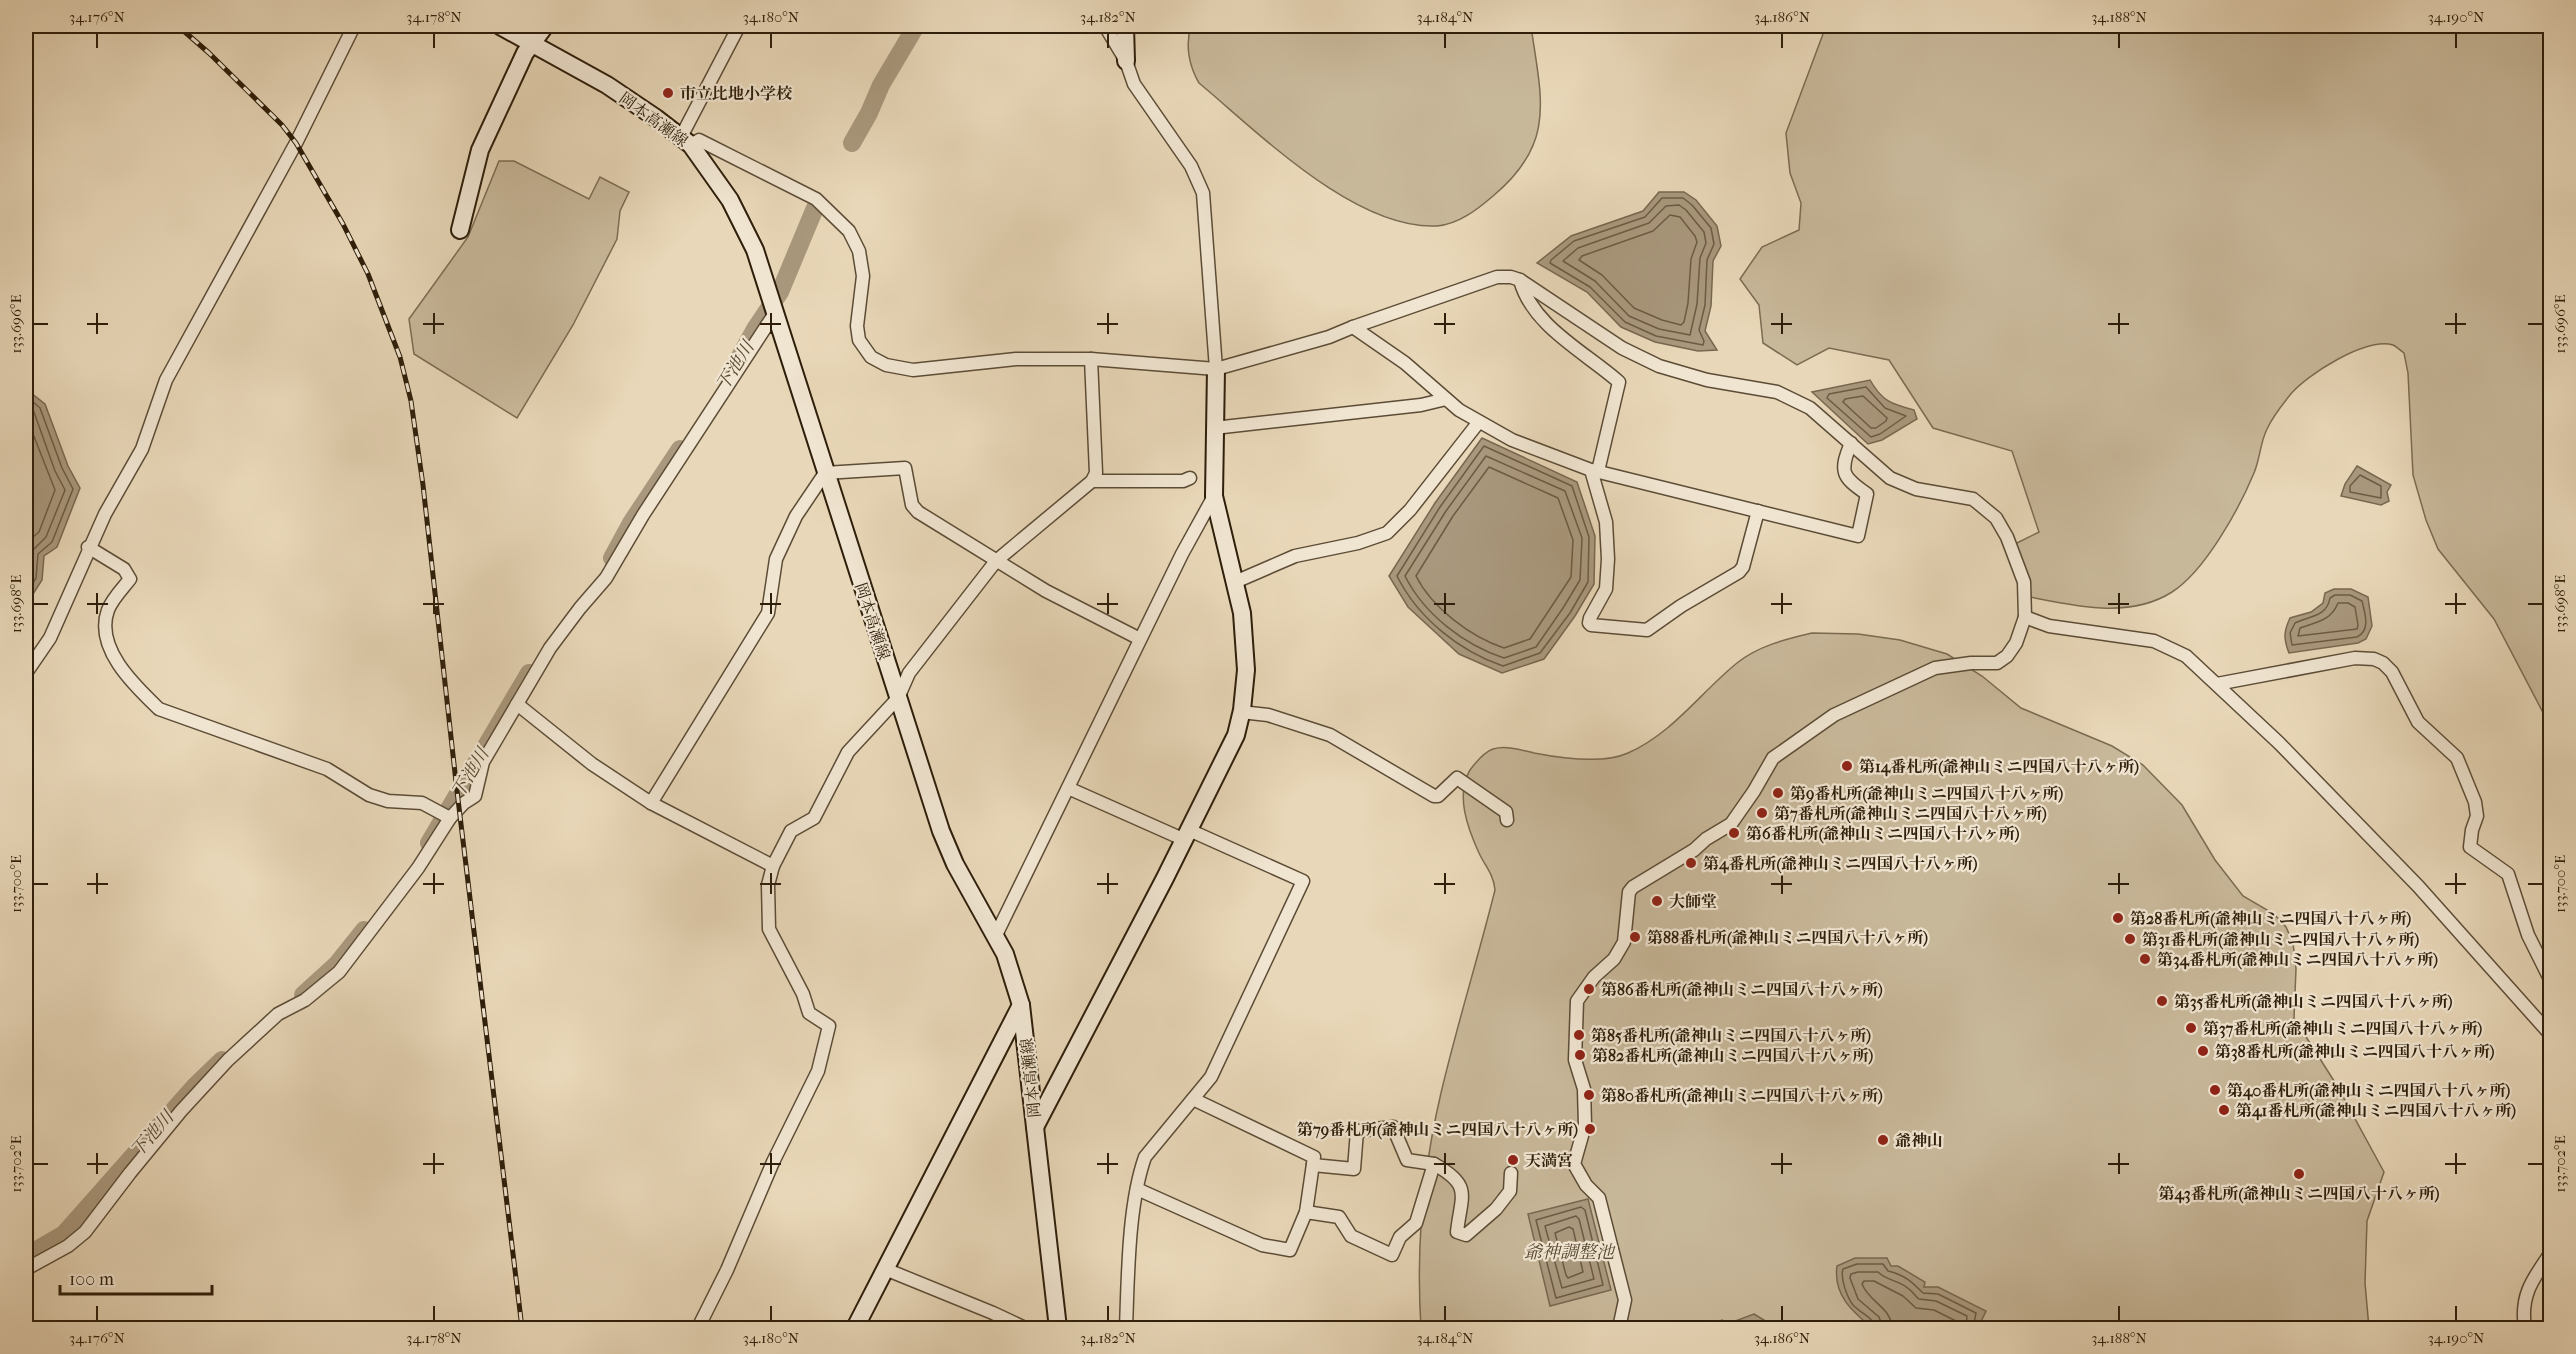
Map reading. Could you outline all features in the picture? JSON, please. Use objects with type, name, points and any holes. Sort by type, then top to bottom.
[{"type":"main road","name":"岡本高瀬線","points":[[500,26],[607,85],[686,141],[730,200],[755,250],[941,831],[955,864],[1005,954],[1021,1005],[1058,1329]]},
{"type":"main road","points":[[460,230],[480,150],[525,53],[545,26]]},
{"type":"main road","points":[[1125,26],[1126,61]]},
{"type":"main road","points":[[1035,1127],[1187,835],[1236,735],[1246,670],[1242,614],[1214,496],[1216,369]]},
{"type":"main road","points":[[855,1329],[1021,1005]]},
{"type":"street","points":[[26,674],[50,638],[88,547],[142,449],[166,380],[297,142],[354,26]]},
{"type":"street","points":[[739,26],[686,141],[699,140],[816,199],[849,231],[859,252],[863,276],[856,326],[859,340],[871,357],[886,365],[913,370],[1016,359],[1091,359],[1216,369],[1329,337],[1497,277],[1511,277],[1520,280],[1622,348],[1659,366],[1707,380],[1777,392],[1810,408],[1890,478],[1916,489],[1973,499],[1996,518],[2007,537],[2024,582],[2025,617],[2016,643],[2007,656],[1997,663],[1971,663],[1935,668],[1834,715],[1773,758],[1731,824],[1706,839],[1694,850],[1633,887],[1629,892],[1624,942],[1614,959],[1594,977],[1577,1001],[1575,1060],[1584,1089],[1585,1125],[1574,1164],[1586,1185],[1599,1198],[1625,1300],[1619,1329]]},
{"type":"street","points":[[1105,26],[1126,61],[1134,84],[1191,166],[1203,193],[1216,369]]},
{"type":"street","points":[[1520,280],[1529,303],[1551,327],[1619,382],[1595,470],[1606,522],[1608,559],[1606,589],[1589,623],[1647,630],[1681,606],[1739,572],[1743,567],[1758,511]]},
{"type":"street","points":[[26,1269],[68,1246],[85,1232],[129,1173],[228,1060],[278,1014],[305,1000],[339,972],[418,868],[447,815],[475,796],[483,762],[550,648],[606,578],[773,306]]},
{"type":"street","points":[[1353,327],[1405,363],[1478,423],[1512,440],[1595,470],[1858,536],[1867,494],[1848,481],[1844,472],[1846,455],[1851,443]]},
{"type":"street","points":[[698,1329],[728,1270],[773,1162],[814,1080],[829,1026],[809,1013],[803,994],[769,929],[768,885],[773,866],[791,831],[814,818],[848,752],[898,698],[909,673],[996,561],[1092,481],[1096,473],[1091,359]]},
{"type":"street","points":[[1214,428],[1421,405],[1446,399]]},
{"type":"street","points":[[1235,582],[1295,556],[1358,543],[1387,533],[1410,510],[1478,423]]},
{"type":"street","points":[[651,803],[768,613],[776,559],[796,516],[825,473],[905,468],[912,505],[918,512],[1046,591],[1140,639]]},
{"type":"street","points":[[1092,481],[1183,481],[1190,478]]},
{"type":"street","points":[[996,935],[1194,529],[1214,496]]},
{"type":"street","points":[[88,547],[124,569],[129,579],[108,609],[105,626],[114,659],[139,690],[159,709],[327,769],[369,795],[388,801],[422,803],[447,815]]},
{"type":"street","points":[[2025,617],[2049,626],[2154,641],[2186,656],[2279,743],[2418,886],[2550,1034]]},
{"type":"street","points":[[2217,684],[2355,658],[2374,659],[2383,663],[2392,672],[2418,722],[2457,758],[2475,802],[2477,816],[2470,847],[2508,874],[2528,935],[2550,979]]},
{"type":"street","points":[[517,704],[592,764],[651,803],[773,866]]},
{"type":"street","points":[[1241,712],[1268,715],[1330,735],[1434,796],[1438,796],[1457,778],[1506,812],[1507,820]]},
{"type":"street","points":[[1068,788],[1303,881],[1211,1077],[1145,1157],[1137,1189],[1129,1252],[1126,1329]]},
{"type":"street","points":[[1137,1189],[1262,1245],[1290,1250],[1306,1212],[1314,1157],[1193,1099]]},
{"type":"street","points":[[1313,1165],[1354,1169],[1357,1131],[1393,1127],[1407,1160],[1434,1164],[1454,1175],[1464,1200],[1459,1216],[1458,1232],[1466,1235],[1496,1209],[1510,1191],[1510,1173]]},
{"type":"street","points":[[1306,1212],[1339,1218],[1351,1236],[1392,1255],[1400,1237],[1416,1223],[1434,1164]]},
{"type":"street","points":[[2525,1329],[2523,1303],[2530,1283],[2550,1255]]},
{"type":"street","points":[[885,1269],[993,1313],[1025,1329]]},
{"type":"shaded area","points":[[1191,26],[1531,26],[1540,97],[1540,118],[1536,138],[1527,157],[1513,176],[1474,211],[1445,225],[1406,223],[1374,212],[1341,196],[1279,151],[1199,83],[1189,55],[1188,41]]},
{"type":"shaded area","points":[[1826,26],[2550,26],[2550,726],[2494,619],[2438,549],[2426,520],[2413,475],[2408,373],[2404,353],[2393,345],[2381,344],[2353,352],[2323,368],[2290,395],[2267,429],[2258,462],[2240,504],[2208,555],[2184,582],[2172,592],[2156,600],[2121,608],[2102,608],[2030,597],[2015,544],[2039,532],[2012,451],[1933,428],[1889,360],[1829,348],[1797,365],[1763,343],[1759,305],[1740,279],[1762,247],[1799,230],[1801,203],[1790,173],[1786,133]]},
{"type":"shaded area","points":[[499,161],[514,161],[589,199],[600,177],[629,192],[620,211],[617,239],[573,325],[517,418],[414,354],[409,319],[468,237]]},
{"type":"shaded area","name":"爺神山","points":[[1812,633],[1858,634],[1900,640],[1947,654],[1982,676],[2021,708],[2112,746],[2143,765],[2182,805],[2215,860],[2243,896],[2274,914],[2286,927],[2293,943],[2296,969],[2294,1018],[2336,1084],[2384,1172],[2367,1221],[2365,1283],[2369,1328],[1421,1328],[1419,1269],[1425,1180],[1447,1068],[1495,890],[1491,875],[1467,823],[1463,801],[1470,770],[1483,755],[1498,748],[1514,748],[1545,755],[1582,759],[1607,758],[1628,753],[1644,745],[1673,724],[1745,657],[1773,644]]},
{"type":"water","points":[[1659,192],[1684,192],[1696,200],[1717,226],[1721,246],[1713,261],[1711,306],[1705,331],[1717,350],[1698,351],[1655,342],[1621,327],[1587,292],[1537,263],[1571,236],[1643,211]]},
{"type":"water","points":[[1870,380],[1888,401],[1914,410],[1917,419],[1882,440],[1868,444],[1812,392]]},
{"type":"water","points":[[26,389],[45,404],[68,466],[80,488],[57,547],[44,556],[42,580],[26,605]]},
{"type":"water","points":[[1482,438],[1577,482],[1595,536],[1594,584],[1575,616],[1544,659],[1502,673],[1459,654],[1408,607],[1389,576],[1435,503]]},
{"type":"water","points":[[2357,466],[2391,485],[2387,492],[2389,501],[2381,505],[2341,496],[2345,484]]},
{"type":"water","points":[[2334,589],[2351,589],[2368,597],[2372,626],[2366,639],[2358,643],[2289,653],[2285,635],[2290,618],[2311,612],[2323,603],[2325,593]]},
{"type":"water","name":"爺神調整池","points":[[1588,1199],[1611,1290],[1550,1306],[1528,1214]]},
{"type":"water","points":[[1855,1258],[1887,1258],[1891,1266],[1898,1266],[1925,1282],[1924,1287],[1938,1287],[1986,1311],[1978,1328],[1872,1328],[1851,1309],[1838,1286],[1837,1266]]},
{"type":"water","points":[[1754,1314],[1777,1328],[1707,1328],[1722,1320],[1730,1323]]},
{"type":"waterway","name":"下池川","points":[[852,143],[881,85],[916,26]]},
{"type":"waterway","name":"下池川","points":[[733,369],[755,329],[780,292],[815,208]]},
{"type":"waterway","name":"下池川","points":[[612,558],[631,523],[680,449]]},
{"type":"waterway","name":"下池川","points":[[429,843],[529,673]]},
{"type":"waterway","name":"下池川","points":[[303,995],[336,965],[364,930]]},
{"type":"waterway","name":"下池川","points":[[26,1256],[64,1234],[195,1086],[222,1060]]},
{"type":"railway","points":[[178,26],[209,53],[282,125],[296,143],[343,224],[368,274],[400,357],[411,401],[423,485],[457,791],[522,1328]]},
{"type":"place","name":"市立比地小学校","points":[[668,93]]},
{"type":"place","name":"第14番札所(爺神山ミニ四国八十八ヶ所)","points":[[1847,766]]},
{"type":"place","name":"第9番札所(爺神山ミニ四国八十八ヶ所)","points":[[1778,793]]},
{"type":"place","name":"第7番札所(爺神山ミニ四国八十八ヶ所)","points":[[1762,813]]},
{"type":"place","name":"第6番札所(爺神山ミニ四国八十八ヶ所)","points":[[1734,833]]},
{"type":"place","name":"第4番札所(爺神山ミニ四国八十八ヶ所)","points":[[1691,863]]},
{"type":"place","name":"大師堂","points":[[1657,901]]},
{"type":"place","name":"第28番札所(爺神山ミニ四国八十八ヶ所)","points":[[2118,918]]},
{"type":"place","name":"第88番札所(爺神山ミニ四国八十八ヶ所)","points":[[1635,937]]},
{"type":"place","name":"第31番札所(爺神山ミニ四国八十八ヶ所)","points":[[2130,939]]},
{"type":"place","name":"第34番札所(爺神山ミニ四国八十八ヶ所)","points":[[2145,959]]},
{"type":"place","name":"第86番札所(爺神山ミニ四国八十八ヶ所)","points":[[1589,989]]},
{"type":"place","name":"第35番札所(爺神山ミニ四国八十八ヶ所)","points":[[2162,1001]]},
{"type":"place","name":"第37番札所(爺神山ミニ四国八十八ヶ所)","points":[[2191,1028]]},
{"type":"place","name":"第85番札所(爺神山ミニ四国八十八ヶ所)","points":[[1579,1035]]},
{"type":"place","name":"第38番札所(爺神山ミニ四国八十八ヶ所)","points":[[2203,1051]]},
{"type":"place","name":"第82番札所(爺神山ミニ四国八十八ヶ所)","points":[[1580,1055]]},
{"type":"place","name":"第40番札所(爺神山ミニ四国八十八ヶ所)","points":[[2215,1090]]},
{"type":"place","name":"第80番札所(爺神山ミニ四国八十八ヶ所)","points":[[1589,1095]]},
{"type":"place","name":"第41番札所(爺神山ミニ四国八十八ヶ所)","points":[[2224,1110]]},
{"type":"place","name":"第79番札所(爺神山ミニ四国八十八ヶ所)","points":[[1590,1129]]},
{"type":"place","name":"爺神山","points":[[1883,1140]]},
{"type":"place","name":"天満宮","points":[[1513,1160]]},
{"type":"place","name":"第43番札所(爺神山ミニ四国八十八ヶ所)","points":[[2299,1174]]}]
